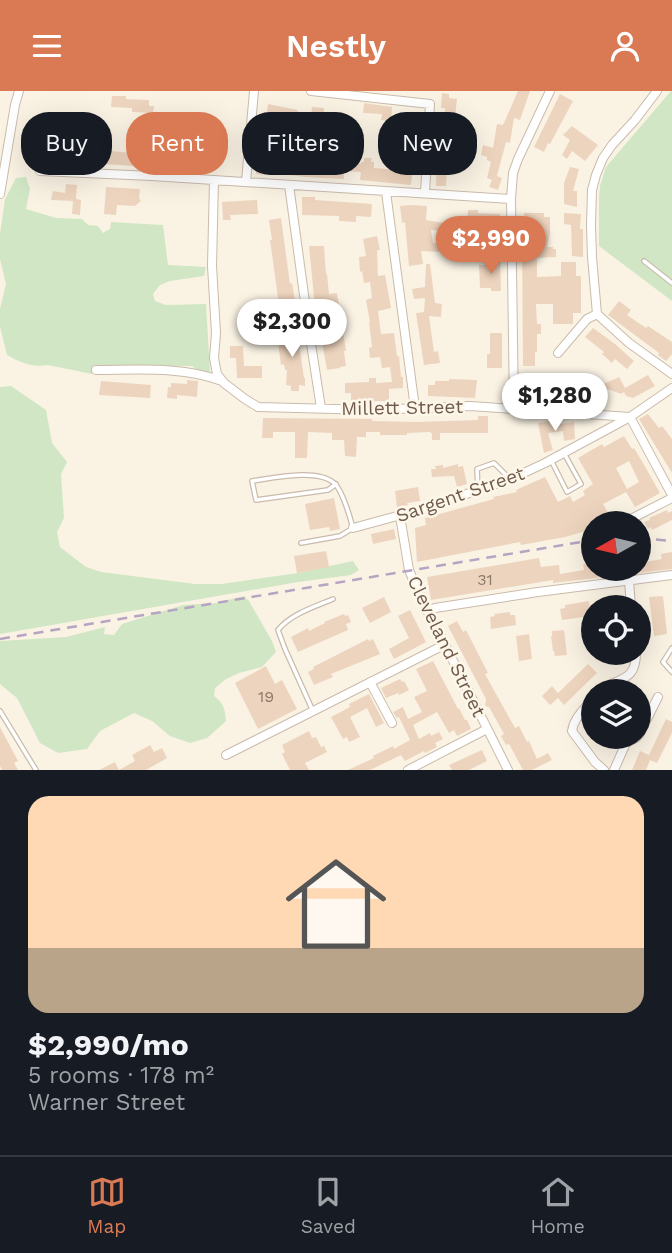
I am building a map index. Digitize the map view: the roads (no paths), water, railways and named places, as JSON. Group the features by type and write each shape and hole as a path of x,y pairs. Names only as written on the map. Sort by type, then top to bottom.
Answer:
{"street":[{"path":"0,194 19,91"},
{"path":"246,182 254,91"},
{"path":"311,91 430,104 425,193"},
{"path":"514,409 511,199 513,173 550,91"},
{"path":"657,91 612,145 596,175 591,225 594,297 597,314 629,342 670,370"},
{"path":"112,174 511,199"},
{"path":"214,180 214,358 217,374 225,383"},
{"path":"289,185 321,408"},
{"path":"386,192 415,408"},
{"path":"558,353 587,319 597,314"},
{"path":"96,370 183,372 225,383"},
{"name":"Millett Street","path":"225,383 258,407 373,410 470,406 630,417"},
{"name":"Sargent Street","path":"353,529 510,479 630,417 672,388"},
{"path":"630,417 672,497 646,511"},
{"name":"Cleveland Street","path":"400,516 409,570 508,770"},
{"path":"651,578 672,575"},
{"path":"427,611 538,592 629,581 630,595"},
{"path":"226,755 444,645"},
{"path":"622,679 634,671 635,665"},
{"path":"370,681 392,723"},
{"path":"651,711 658,697"},
{"path":"581,714 573,722 572,731 581,743"},
{"path":"408,770 487,729"},
{"path":"585,749 604,770"},
{"path":"614,770 623,749"}],"lane":[{"path":"644,261 672,283"},
{"path":"551,460 567,492 581,484 564,453"},
{"path":"478,491 477,469 494,463 510,479"},
{"path":"301,543 340,537 353,529 335,484 323,476 290,476 252,481 256,500 328,490 335,484"},
{"path":"313,711 278,630 302,612 333,599"},
{"path":"672,648 663,662 672,672"},
{"path":"0,711 36,770"}],"railway":[{"path":"651,539 672,541"},
{"path":"0,639 581,542"}]}
